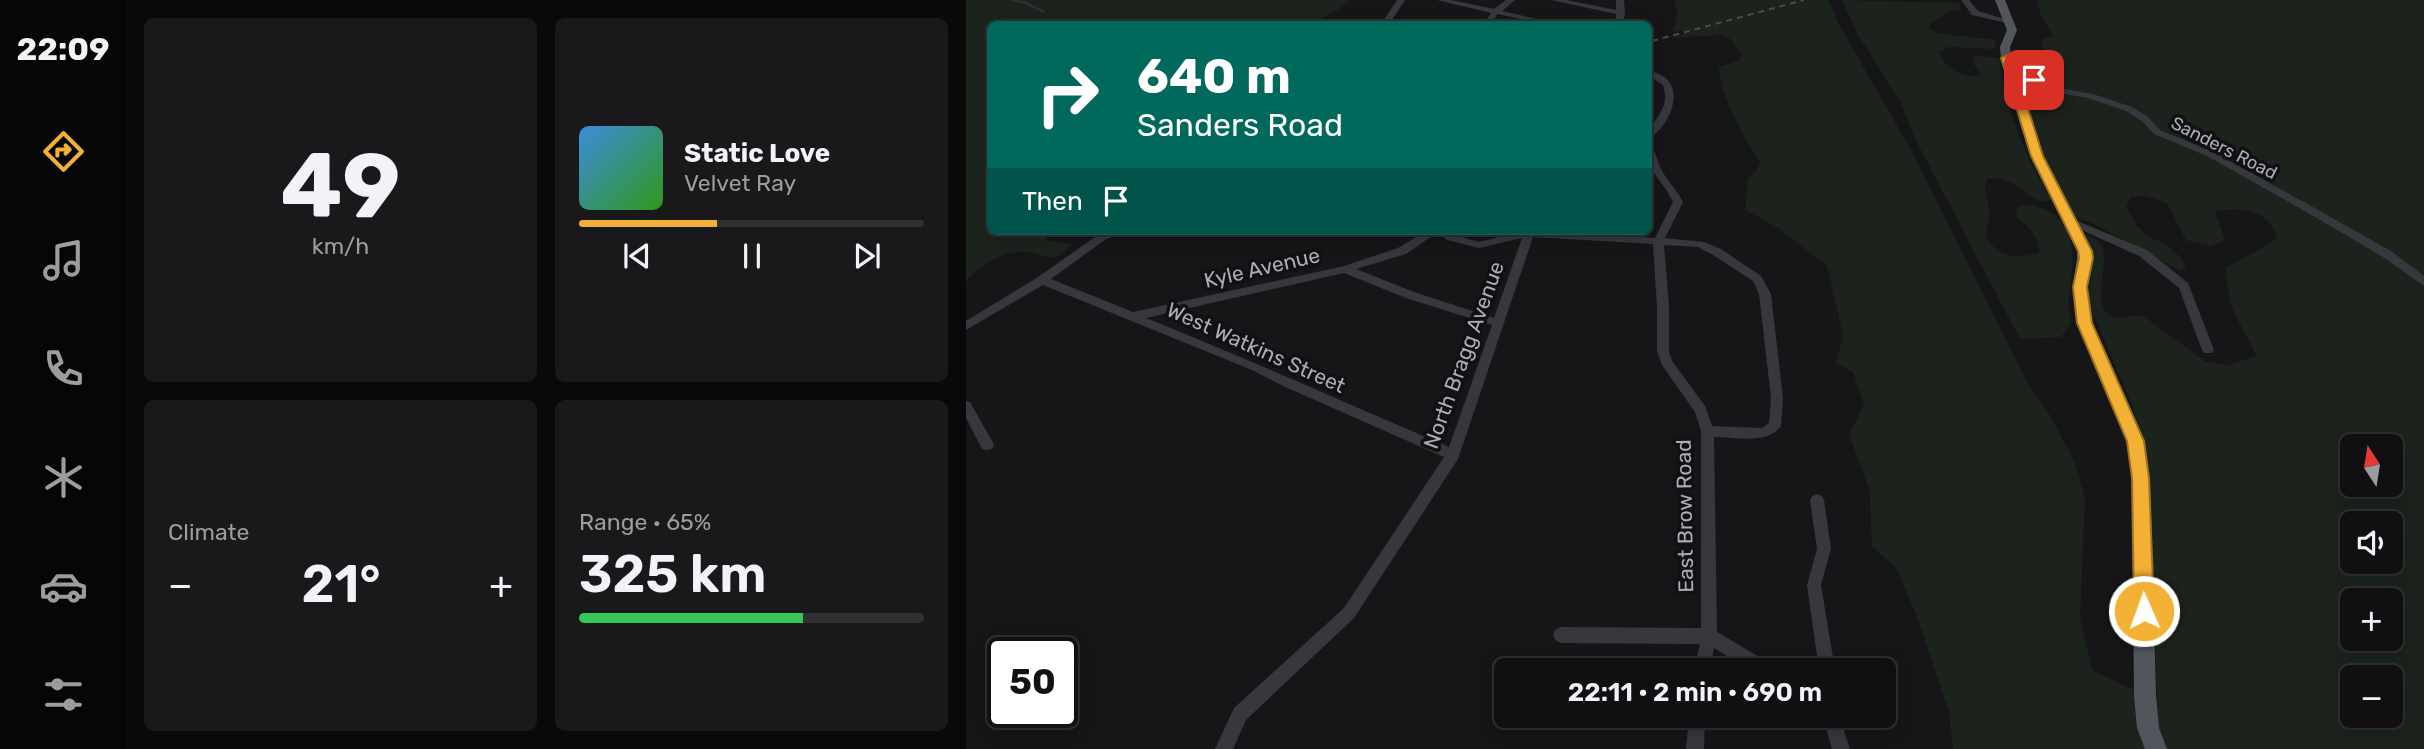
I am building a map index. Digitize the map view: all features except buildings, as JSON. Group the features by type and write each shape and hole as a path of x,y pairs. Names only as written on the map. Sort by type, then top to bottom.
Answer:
{"main road":[{"path":"2000,0 2012,30 2005,47 2007,58 2037,156 2086,258 2080,287 2085,323 2136,441 2141,478 2145,695 2148,728 2156,749"}],"street":[{"path":"1387,21 1402,0"},
{"path":"1441,0 1540,21"},
{"path":"1490,21 1495,12 1511,0"},
{"path":"1555,0 1621,13"},
{"path":"1620,0 1620,21"},
{"path":"1965,0 1975,13 2011,22"},
{"path":"1612,21 1621,13"},
{"name":"Sanders Road","path":"2007,58 2050,89 2090,96 2129,109 2145,119 2157,132 2210,154 2307,208 2387,254 2424,282"},
{"path":"1652,74 1664,81 1669,91 1662,122 1652,132"},
{"name":"East Brow Road","path":"1652,158 1678,202 1658,242 1664,357 1701,410 1707,431 1709,636 1704,658"},
{"path":"2070,221 2143,253 2184,286 2208,350"},
{"path":"966,326 1042,280 1108,235"},
{"name":"Kyle Avenue","path":"1135,316 1345,269 1402,251 1427,235"},
{"path":"1447,235 1479,245 1517,235"},
{"name":"North Bragg Avenue","path":"1224,749 1240,714 1349,613 1454,455 1528,235"},
{"path":"1568,235 1700,244 1757,279 1765,294 1777,398 1775,426 1764,433 1745,435 1707,431"},
{"path":"1345,269 1410,295 1498,323"},
{"name":"West Watkins Street","path":"1042,280 1135,316 1454,455"},
{"path":"966,406 987,444"},
{"path":"1817,500 1824,549 1814,585 1825,658"},
{"path":"1561,635 1709,636 1745,658"},
{"path":"1695,749 1697,728"},
{"path":"1835,728 1841,749"}],"shaded area":[{"path":"966,0 1349,0 1319,21 987,21 987,235 1047,235 1046,240 1071,244 1059,256 1054,257 1023,252 1008,254 977,271 966,282"},
{"path":"1674,0 1829,0 1837,21 1907,143 2030,387 2051,417 2075,463 2085,498 2080,616 2092,670 2157,701 2149,466 2132,405 2089,304 2092,265 2084,238 2085,235 2095,239 2104,255 2101,297 2104,309 2110,316 2119,318 2142,315 2206,362 2230,365 2256,356 2232,307 2226,268 2277,239 2274,229 2261,216 2244,210 2224,210 2215,212 2225,240 2210,246 2186,240 2167,203 2146,196 2131,197 2126,206 2136,225 2149,238 2163,242 2179,256 2186,268 2181,271 2094,224 2075,217 2041,155 2018,81 2027,80 2020,65 2022,55 2056,78 2057,73 2043,57 2042,40 2053,36 2041,15 2037,0 2424,0 2424,749 1953,749 1949,712 1917,616 1896,568 1872,546 1870,492 1849,434 1864,405 1853,372 1836,363 1843,335 1827,266 1777,227 1745,210 1748,179 1755,173 1760,162 1729,105 1718,67 1740,61 1741,54 1729,38 1721,35 1670,38 1685,34 1683,30 1673,32 1678,14"},
{"path":"1842,0 1959,3 1961,9 1951,11 1930,24 1929,28 1936,33 1996,40 1995,49 1949,47 1939,52 1950,68 1968,76 1980,74 1972,61 1975,56 1999,58 2018,131 2051,199 2036,200 2008,181 1987,179 1985,188 1990,215 1985,236 2002,253 2030,255 2039,253 2038,241 2016,216 2018,207 2031,205 2044,209 2064,224 2072,246 2068,303 2071,324 2061,337 2020,339 1914,137 1901,103 1857,33"}],"waterway":[{"path":"1012,0 1026,3 1044,12"}],"railway":[{"path":"1652,41 1804,0"}],"route":[{"path":"2034,80 2007,58 2037,156 2085,251 2080,302 2085,323 2136,441 2141,478 2144,611"}]}
